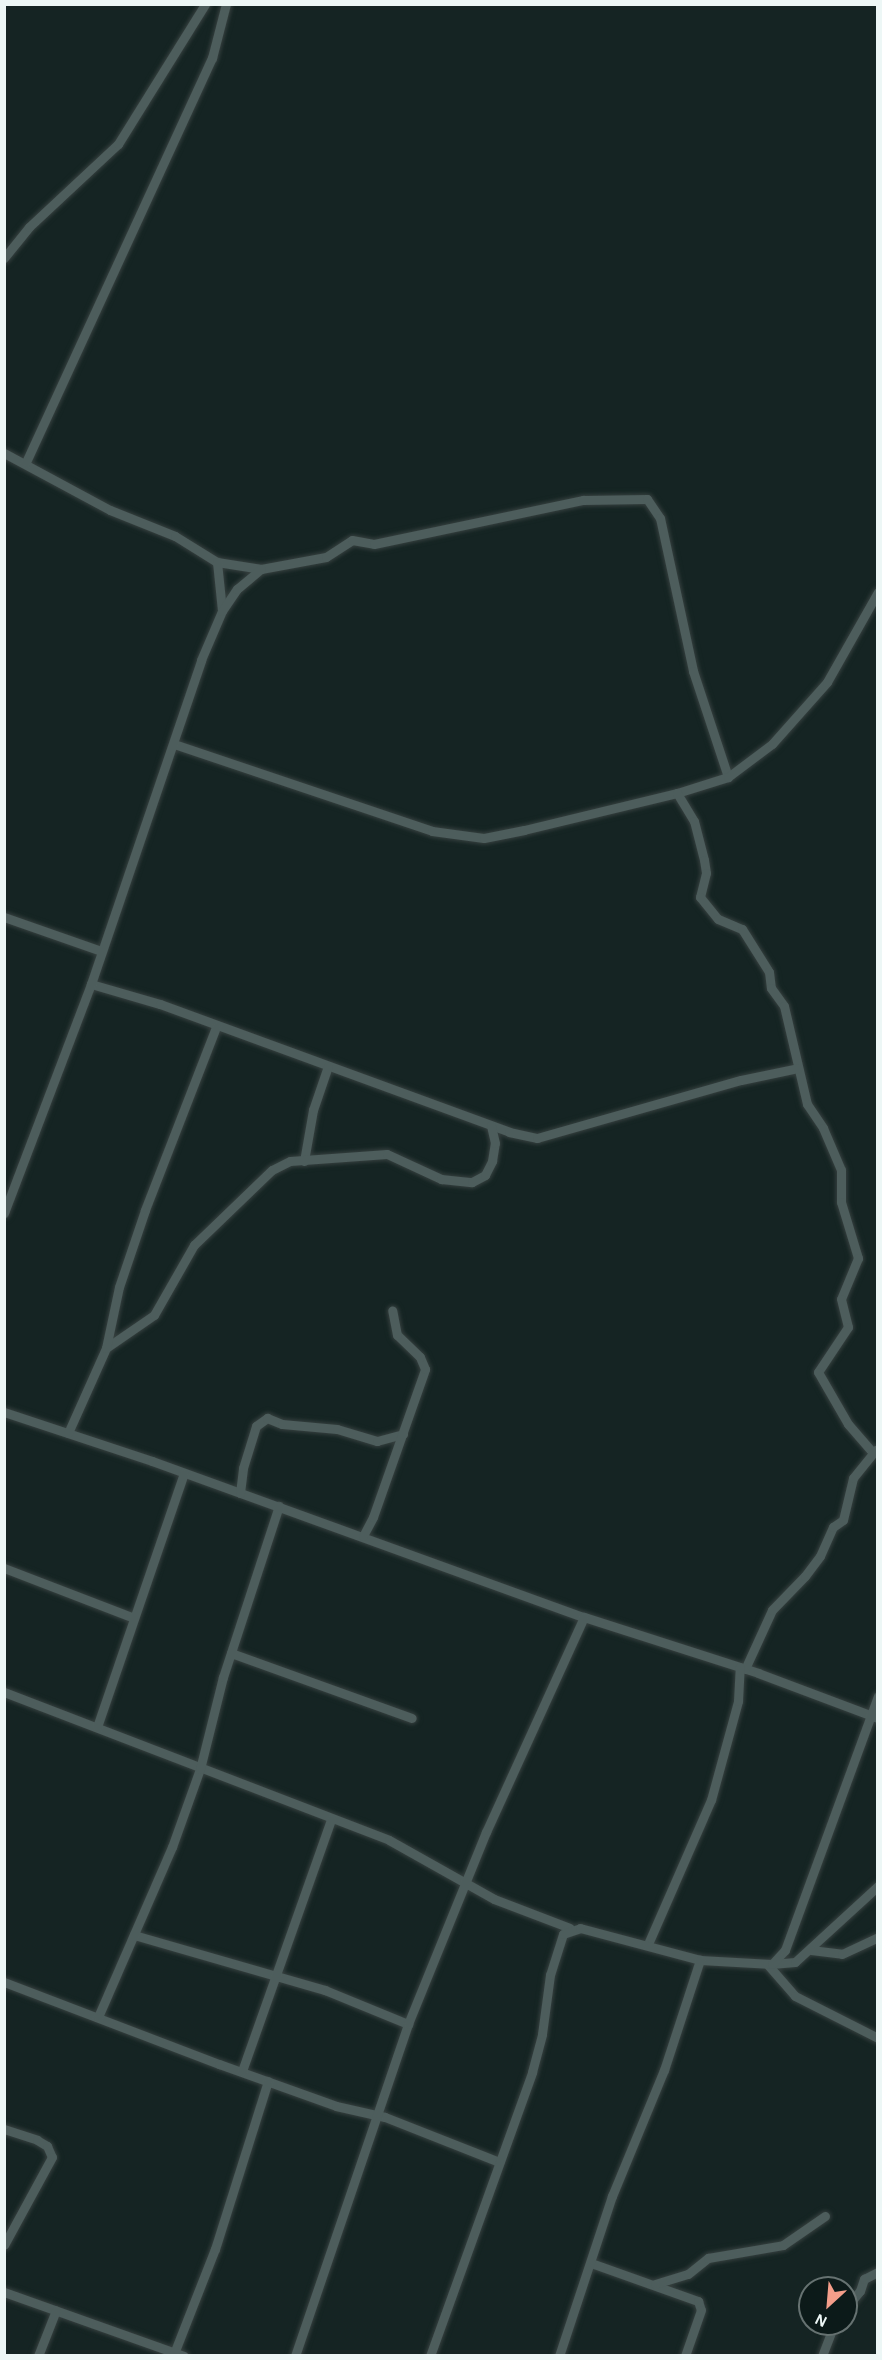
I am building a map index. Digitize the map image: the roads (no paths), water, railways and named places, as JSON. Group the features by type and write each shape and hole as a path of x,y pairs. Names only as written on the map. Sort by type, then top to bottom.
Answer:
{"street":[{"path":"4,258 29,227 118,144 205,4"},
{"path":"26,462 212,58 226,4"},
{"path":"4,453 26,462 110,510 175,536 217,562 261,569 326,557 352,540 374,544 583,500 647,499 660,518 693,671 728,777"},
{"path":"217,562 222,611"},
{"path":"4,1213 91,984 222,611 237,589 261,569"},
{"path":"174,744 392,820 475,837 524,831 677,794 728,777 772,744 827,682 878,592"},
{"path":"648,1944 711,1800 738,1701 743,1668 772,1610 805,1576 820,1556 833,1527 843,1520 853,1478 875,1451 848,1424 818,1372 848,1327 841,1299 858,1258 841,1202 841,1170 823,1128 807,1104 784,1006 771,988 769,972 753,943 742,929 706,909 700,897 706,873 704,860 694,821 677,794"},
{"path":"4,917 101,951"},
{"path":"91,984 160,1004 216,1027 491,1125 537,1138 741,1080 798,1068"},
{"path":"68,1433 106,1348 130,1254 216,1027"},
{"path":"304,1161 310,1120 327,1066"},
{"path":"106,1348 154,1315 194,1245 236,1202 272,1170 290,1161 387,1154 441,1179 472,1182 484,1175 492,1161 495,1143 491,1125"},
{"path":"363,1536 403,1434 425,1365 398,1335 392,1310"},
{"path":"4,1412 279,1506 584,1617 743,1668 874,1717"},
{"path":"240,1493 253,1434 259,1422 267,1418 282,1424 337,1429 377,1441 403,1434"},
{"path":"97,1727 184,1473"},
{"path":"98,2017 134,1935 200,1769 231,1653 279,1506"},
{"path":"4,1568 134,1618"},
{"path":"295,2355 375,2115 408,2024 486,1832 584,1617"},
{"path":"231,1653 412,1718"},
{"path":"4,1692 389,1840 466,1885 570,1928 648,1944 700,1960 770,1964 795,1962 811,1950 878,1886"},
{"path":"770,1964 784,1950 874,1717 878,1695"},
{"path":"242,2071 331,1819"},
{"path":"430,2355 535,2062 558,1942 570,1928"},
{"path":"134,1935 332,1993 408,2024"},
{"path":"811,1950 842,1954 878,1937"},
{"path":"559,2355 612,2196 664,2070 700,1960"},
{"path":"770,1964 795,1996 878,2038"},
{"path":"4,1982 336,2106 375,2115 499,2162"},
{"path":"4,2292 177,2354 215,2249 268,2081"},
{"path":"4,2129 37,2140 47,2146 52,2157 4,2245"},
{"path":"655,2284 688,2274 708,2258 783,2245 825,2216"},
{"path":"591,2263 698,2301 701,2310 685,2355"},
{"path":"858,2294 864,2278 878,2272"},
{"path":"38,2355 56,2310"},
{"path":"822,2355 829,2336"}]}
